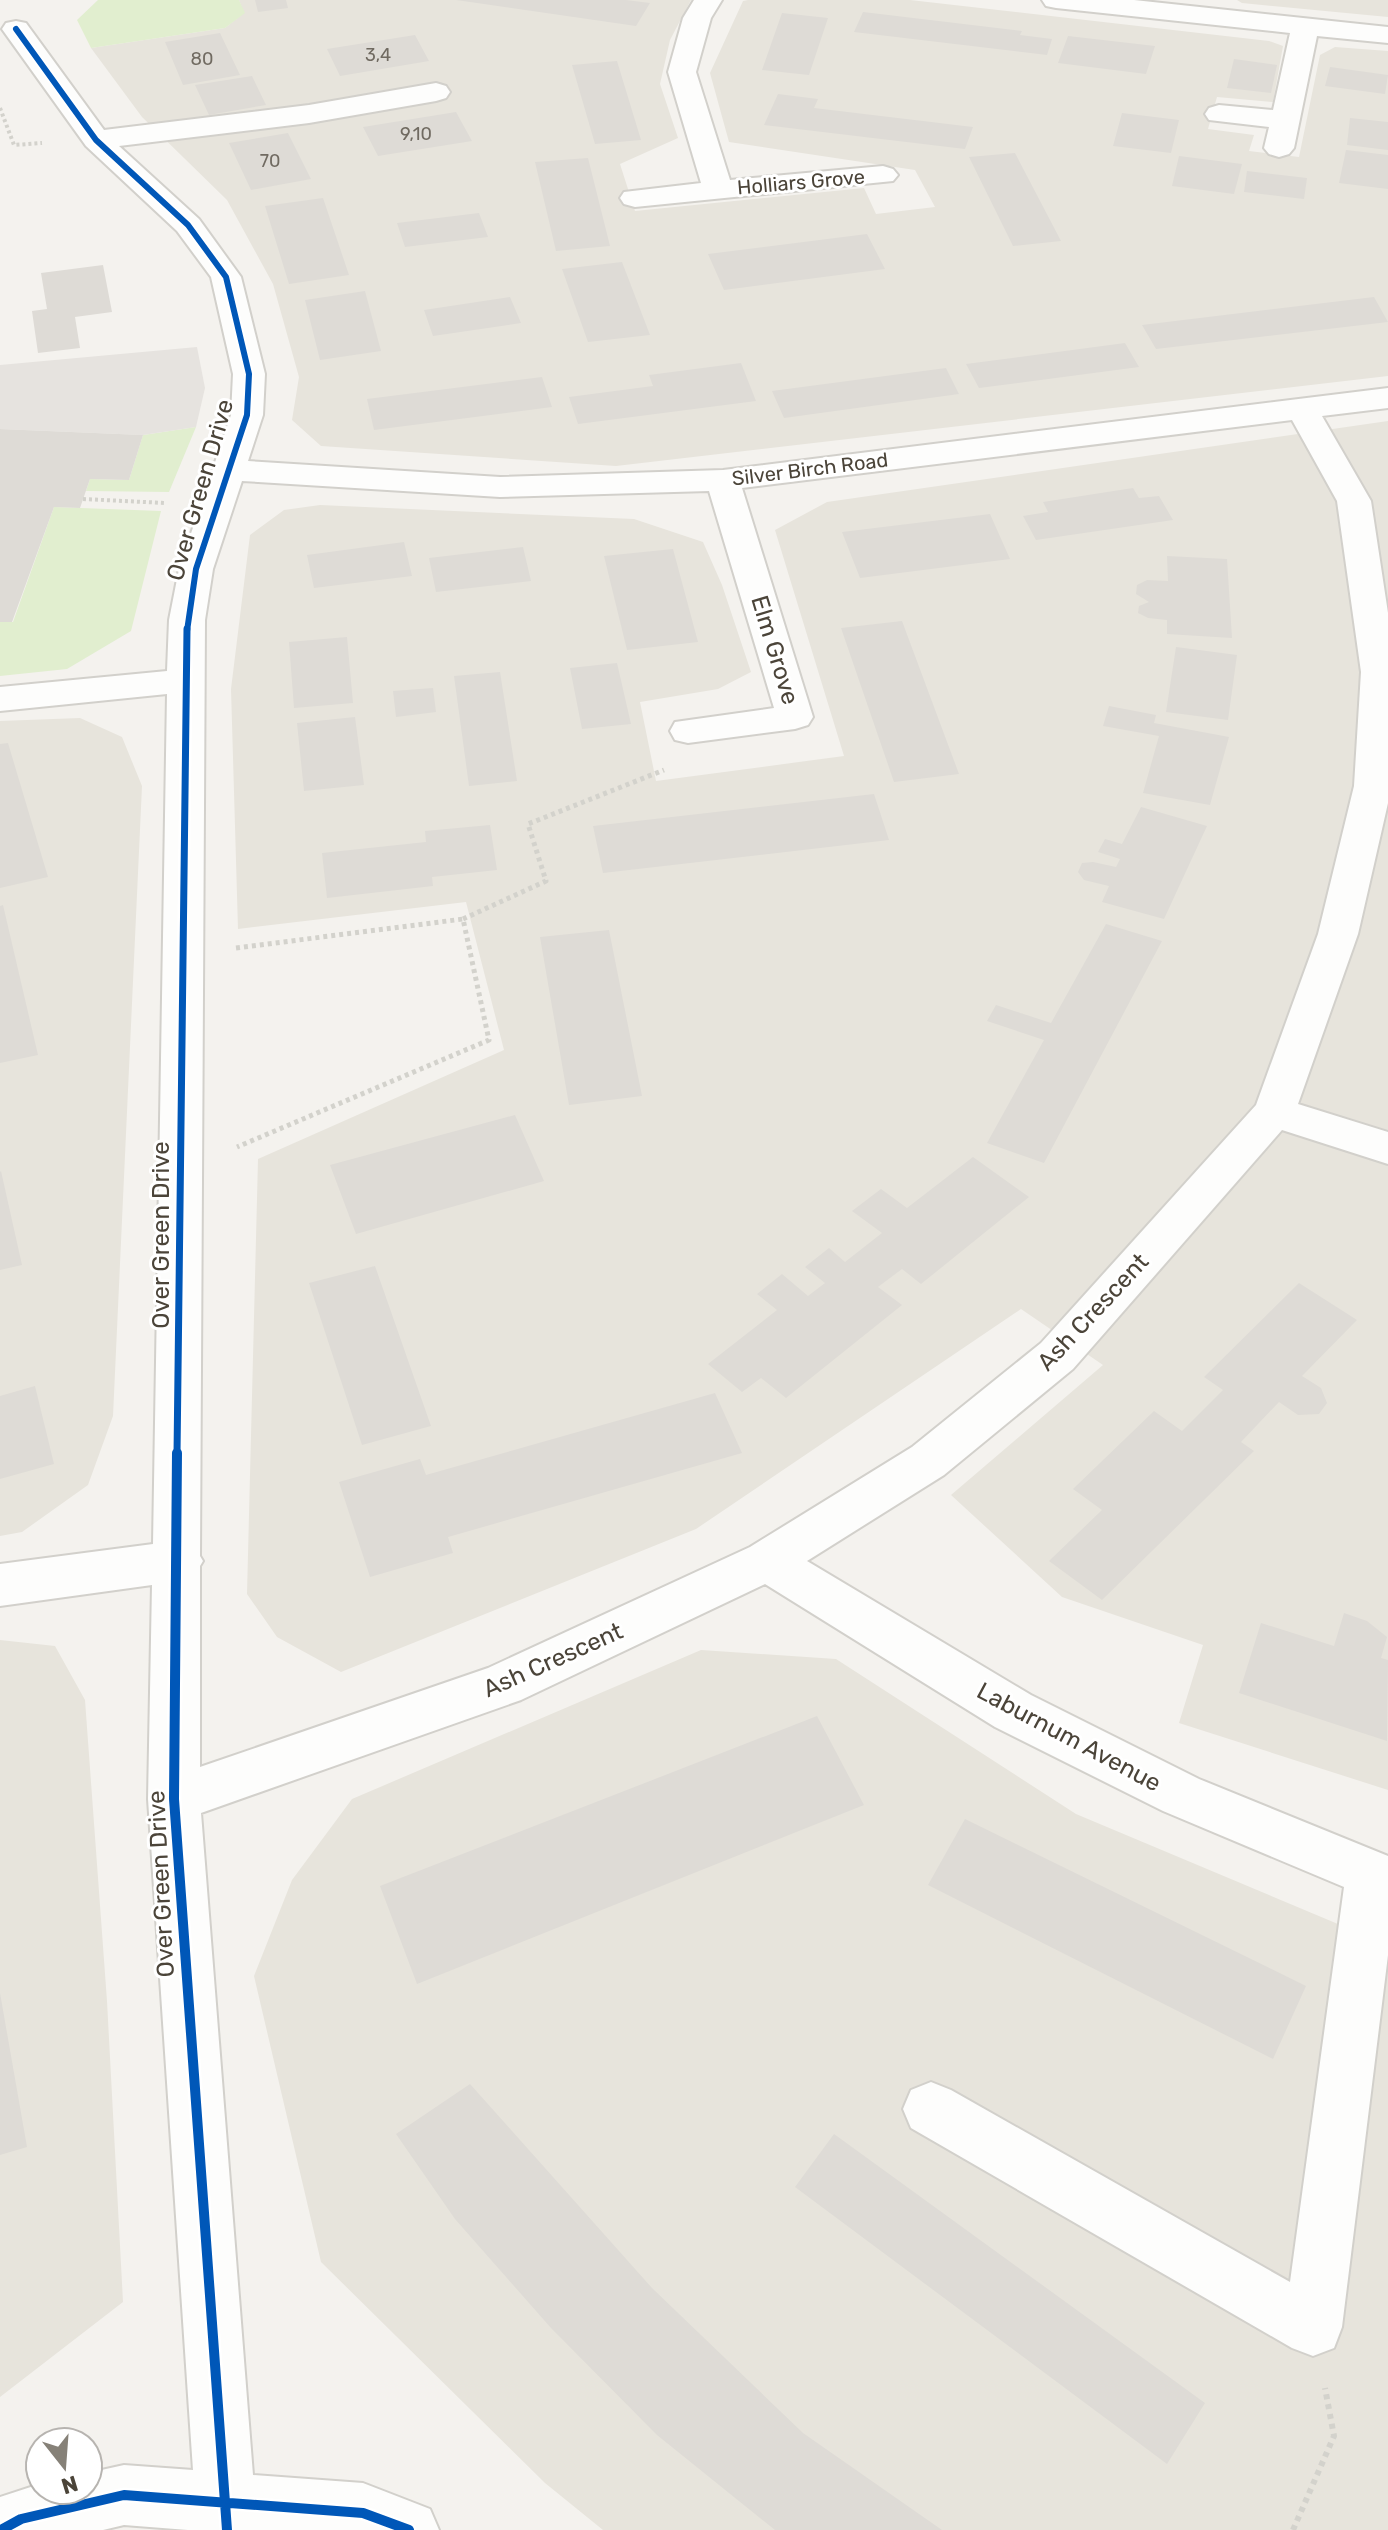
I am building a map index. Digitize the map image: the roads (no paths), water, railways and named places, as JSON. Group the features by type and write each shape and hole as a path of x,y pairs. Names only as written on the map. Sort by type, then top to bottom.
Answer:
{"street":[{"name":"Holliars Grove","path":"708,0 697,18 682,72 718,189"},
{"path":"1056,0 1146,6 1388,35"},
{"name":"Over Green Drive","path":"15,23 96,140 188,225 226,277 249,374 247,415 196,569 187,620 185,681 179,1561 174,1799 207,2285 227,2516"},
{"path":"1219,114 1282,134 1305,27"},
{"path":"96,140 309,114 436,92"},
{"name":"Holliars Grove","path":"635,198 883,175"},
{"name":"Silver Birch Road","path":"229,470 500,487 723,480 1388,398"},
{"name":"Ash Crescent","path":"174,1799 503,1685 767,1561 928,1461 1057,1356 1274,1112 1338,934 1363,830 1373,786 1379,672 1354,501 1302,409"},
{"name":"Elm Grove","path":"688,731 795,717 723,480"},
{"path":"0,699 185,681"},
{"path":"1274,1112 1388,1148"},
{"path":"0,1585 179,1561"},
{"name":"Laburnum Avenue","path":"767,1561 1013,1711 1181,1795 1380,1878"},
{"path":"931,2109 1313,2327 1380,1878"},
{"path":"1,2530 21,2519 124,2495 227,2516 363,2513 409,2530"}]}
